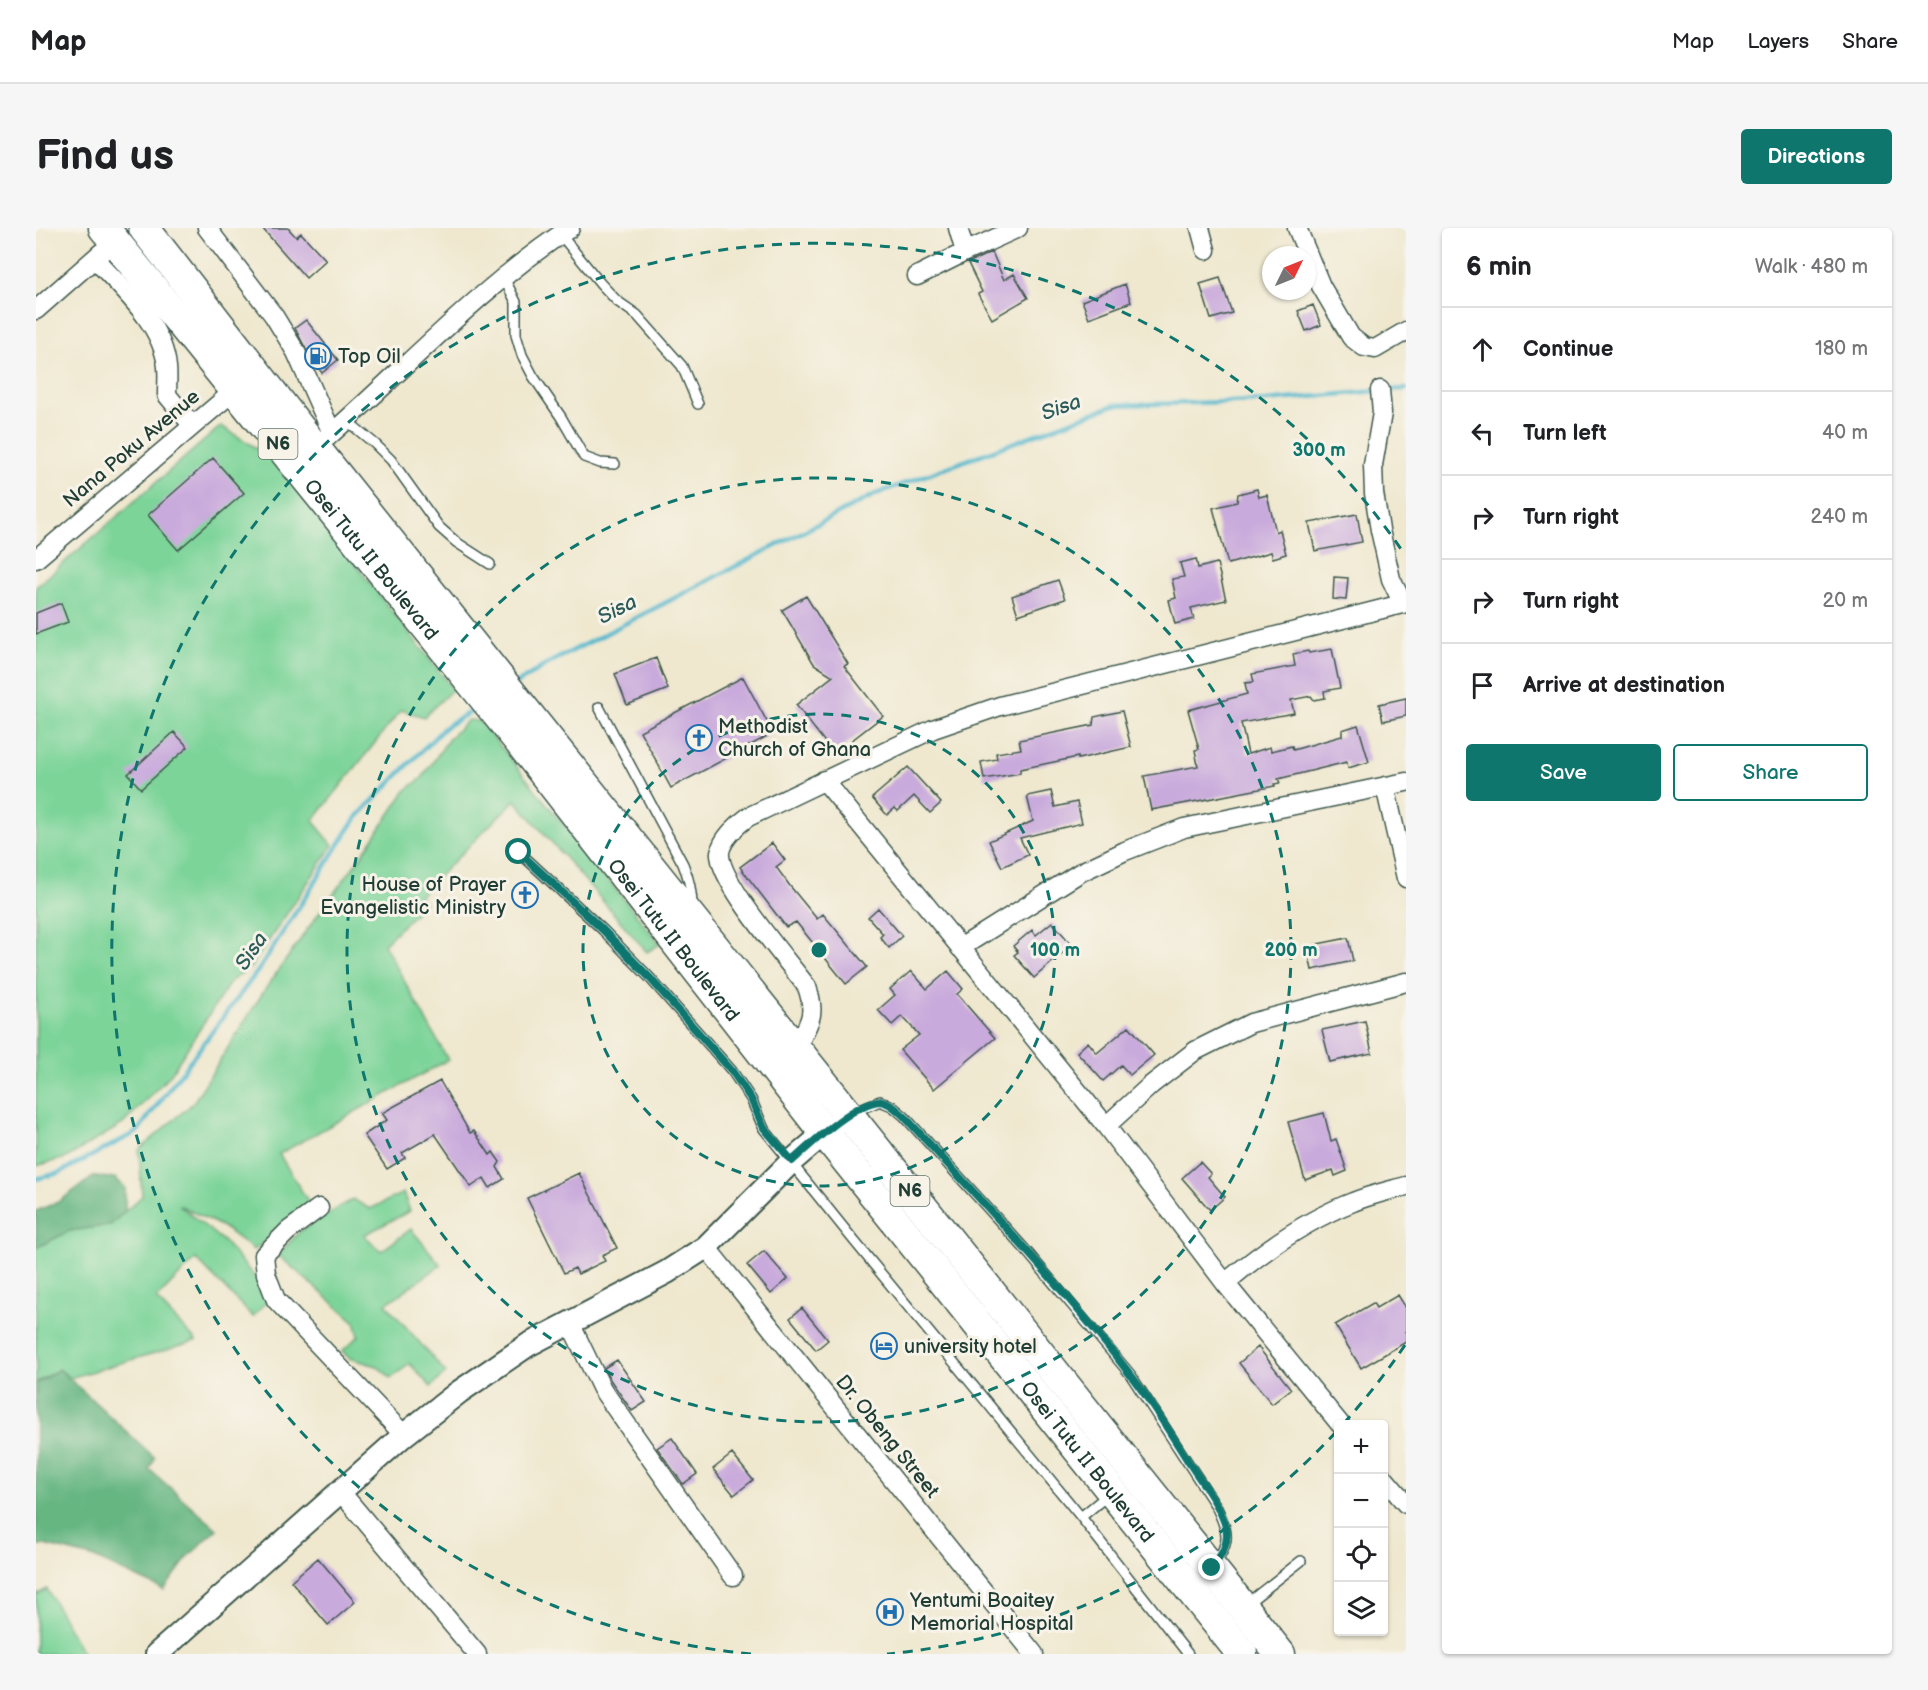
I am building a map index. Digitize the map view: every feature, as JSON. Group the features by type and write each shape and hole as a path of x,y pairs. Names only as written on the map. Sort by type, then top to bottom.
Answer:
{"highway":[{"name":"Osei Tutu II Boulevard","path":"149,230 245,381 529,734 824,1132 1242,1654"},
{"name":"Osei Tutu II Boulevard","path":"104,243 245,381 323,441 462,650"},
{"name":"Osei Tutu II Boulevard","path":"529,734 692,918 1280,1654"}],"street":[{"path":"207,228 274,316 296,352 323,441 504,278 565,231"},
{"path":"958,228 965,252"},
{"path":"917,276 1018,228"},
{"path":"1200,228 1206,250"},
{"path":"1301,230 1321,286 1351,337 1364,347 1375,350 1406,332"},
{"path":"36,309 104,243 128,295 147,318 162,345 167,367 167,395 192,425"},
{"name":"Nana Poku Avenue","path":"36,559 245,381"},
{"path":"796,1048 811,1018 813,1004 807,987 742,902 723,870 720,852 735,825 748,816 933,729 1000,706 1404,604 1391,579 1374,493 1373,465 1382,413 1380,390"},
{"path":"824,780 1106,1126 1225,1282 1336,1420"},
{"path":"960,948 1081,872 1184,828 1406,782"},
{"path":"1385,786 1406,878"},
{"path":"1106,1126 1151,1085 1195,1050 1251,1023 1406,982"},
{"path":"157,1654 404,1435 487,1371 528,1345 667,1272 706,1247 792,1161 824,1132 849,1114"},
{"path":"1225,1282 1256,1256 1300,1228 1352,1202 1406,1186"},
{"path":"319,1208 288,1231 264,1255 269,1282 276,1299 404,1435"},
{"name":"Dr. Obeng Street","path":"706,1247 1034,1654"},
{"path":"570,1323 602,1389 733,1576"},
{"path":"1388,1484 1406,1504"},
{"path":"340,1491 477,1654"}],"lane":[{"path":"565,231 601,284 617,301 637,315 682,366 698,404"},
{"path":"504,278 516,302 516,335 522,355 533,376 561,417 584,457 600,463 615,464"},
{"path":"346,420 391,460 439,527 456,542 490,564"},
{"path":"599,707 683,864 692,895 692,918"},
{"path":"519,852 603,930 657,986 732,1071 751,1099 764,1128 850,1237 1081,1517 1188,1654"},
{"path":"849,1114 880,1101 892,1106 904,1116 1031,1256 1130,1374 1216,1506 1226,1527 1226,1547 1212,1568"},
{"path":"1081,1517 1112,1491"},
{"path":"1243,1607 1301,1561"}],"green space":[{"path":"221,426 271,457 453,689 424,717 401,710 313,821 333,845 251,967 231,981 170,1075 123,1124 66,1158 36,1166 36,587"},
{"path":"468,720 480,721 660,944 647,952 515,800 419,896 425,903 384,944 448,1060 279,1154 311,1206 254,1250 223,1227 179,1205 223,1241 272,1296 253,1317 196,1259 156,1299 196,1341 70,1378 59,1369 37,1382 36,1386 36,1248 69,1231 110,1225 142,1196 139,1150 193,1103 264,991 406,790 422,778 450,737"},
{"path":"93,1177 115,1178 125,1187 125,1211 110,1225 69,1231 36,1248 36,1211 58,1202"},
{"path":"403,1193 410,1211 364,1235 381,1251 411,1229 441,1265 386,1304 446,1373 431,1387 410,1364 391,1378 377,1366 349,1358 342,1351 359,1336 355,1322 278,1255 300,1231 353,1199 370,1209"},
{"path":"59,1369 155,1458 149,1469 217,1529 188,1557 164,1590 92,1557 44,1545 36,1547 36,1386 37,1383"},
{"path":"47,1589 83,1654 36,1654 36,1595"}],"building":[{"path":"262,228 288,228 296,237 301,233 326,260 306,278"},
{"path":"992,252 1004,280 1014,274 1028,298 992,319 978,294 982,292 968,263"},
{"path":"1220,278 1232,313 1211,319 1200,284"},
{"path":"1125,284 1131,302 1089,318 1082,301"},
{"path":"1313,305 1321,325 1306,331 1298,311"},
{"path":"306,320 338,360 322,373 311,359 295,328"},
{"path":"213,458 244,493 178,550 148,515"},
{"path":"1257,489 1259,497 1267,495 1276,532 1280,530 1286,554 1273,558 1271,552 1228,564 1213,508 1237,502 1238,494"},
{"path":"1357,514 1362,542 1315,551 1309,523"},
{"path":"1196,559 1198,568 1217,563 1226,600 1191,608 1194,619 1175,624 1169,600 1176,598 1172,579 1184,577 1180,563"},
{"path":"1334,577 1348,578 1346,600 1333,599"},
{"path":"1058,580 1065,599 1018,615 1012,596"},
{"path":"806,596 848,664 844,666 883,716 834,754 796,705 833,676 814,664 782,610"},
{"path":"61,603 68,622 36,634 36,613"},
{"path":"1332,649 1340,688 1324,691 1325,698 1314,700 1311,696 1291,700 1294,713 1241,723 1248,754 1270,747 1271,751 1292,746 1293,750 1342,736 1342,730 1358,725 1369,762 1348,768 1347,762 1278,779 1280,783 1274,784 1275,786 1151,810 1144,776 1198,766 1195,750 1199,749 1188,710 1247,694 1245,683 1254,682 1252,674 1295,666 1293,654"},
{"path":"656,658 668,689 627,705 615,674"},
{"path":"743,677 773,733 671,788 640,731"},
{"path":"1406,698 1406,716 1383,721 1379,704"},
{"path":"1122,711 1131,747 1020,769 1020,773 984,779 981,762 997,759 996,753 1021,749 1019,740 1093,725 1094,717"},
{"path":"174,732 188,747 141,789 128,774"},
{"path":"908,767 941,803 930,813 914,796 898,811 895,808 887,815 872,798"},
{"path":"1051,791 1055,807 1077,802 1082,823 1020,838 1028,855 1002,867 989,841 1033,821 1027,796"},
{"path":"772,843 785,860 776,867 790,886 817,919 823,914 867,967 846,984 796,922 786,927 740,867"},
{"path":"878,908 902,936 889,948 880,937 883,934 868,917"},
{"path":"1052,922 1072,945 1034,978 1014,955 1018,952 1013,946 1032,930 1036,935"},
{"path":"1348,938 1353,961 1312,970 1307,946"},
{"path":"911,971 927,989 948,971 963,989 957,994 995,1038 934,1089 900,1050 919,1035 902,1016 892,1025 878,1010 895,995 890,989"},
{"path":"1365,1021 1372,1053 1330,1062 1322,1030"},
{"path":"1129,1026 1154,1055 1130,1075 1121,1065 1103,1081 1077,1052 1088,1042 1097,1053"},
{"path":"440,1081 470,1133 474,1131 490,1155 493,1152 500,1162 497,1167 504,1179 490,1188 484,1178 471,1187 435,1134 402,1153 405,1158 387,1169 364,1135 387,1120 382,1113"},
{"path":"1324,1113 1331,1141 1336,1139 1347,1171 1335,1176 1333,1170 1305,1180 1288,1122"},
{"path":"1200,1162 1211,1174 1208,1177 1225,1197 1210,1210 1182,1178"},
{"path":"579,1173 617,1248 602,1255 605,1261 578,1274 575,1268 564,1273 527,1198"},
{"path":"764,1251 788,1279 771,1294 747,1265"},
{"path":"1398,1295 1406,1308 1406,1342 1361,1368 1335,1325 1373,1303 1376,1308"},
{"path":"802,1308 828,1340 816,1350 790,1318"},
{"path":"1258,1347 1291,1389 1272,1404 1239,1363"},
{"path":"617,1360 646,1402 632,1411 604,1368"},
{"path":"672,1438 697,1474 683,1484 657,1448"},
{"path":"732,1454 753,1480 734,1495 713,1469"},
{"path":"318,1558 355,1602 328,1625 291,1581"}],"waterway":[{"name":"Sisa","path":"1385,390 1406,389"},
{"name":"Sisa","path":"516,684 547,664 876,494 1114,405 1266,401 1377,391"},
{"name":"Sisa","path":"36,1179 59,1173 137,1132 260,968 356,818 445,727 478,707"}],"place":[{"name":"Top Oil","path":"318,356"},
{"name":"Methodist Church of Ghana","path":"699,738"},
{"name":"House of Prayer Evangelistic Ministry","path":"525,895"},
{"name":"university hotel","path":"884,1346"},
{"name":"Yentumi Boaitey Memorial Hospital","path":"890,1612"}],"route":[{"path":"519,852 603,930 649,977 732,1071 751,1099 764,1128 792,1161 824,1132 849,1114 868,1105 880,1101 885,1102 904,1116 1077,1308 1154,1408 1216,1506 1226,1527 1226,1547 1212,1568"}]}
